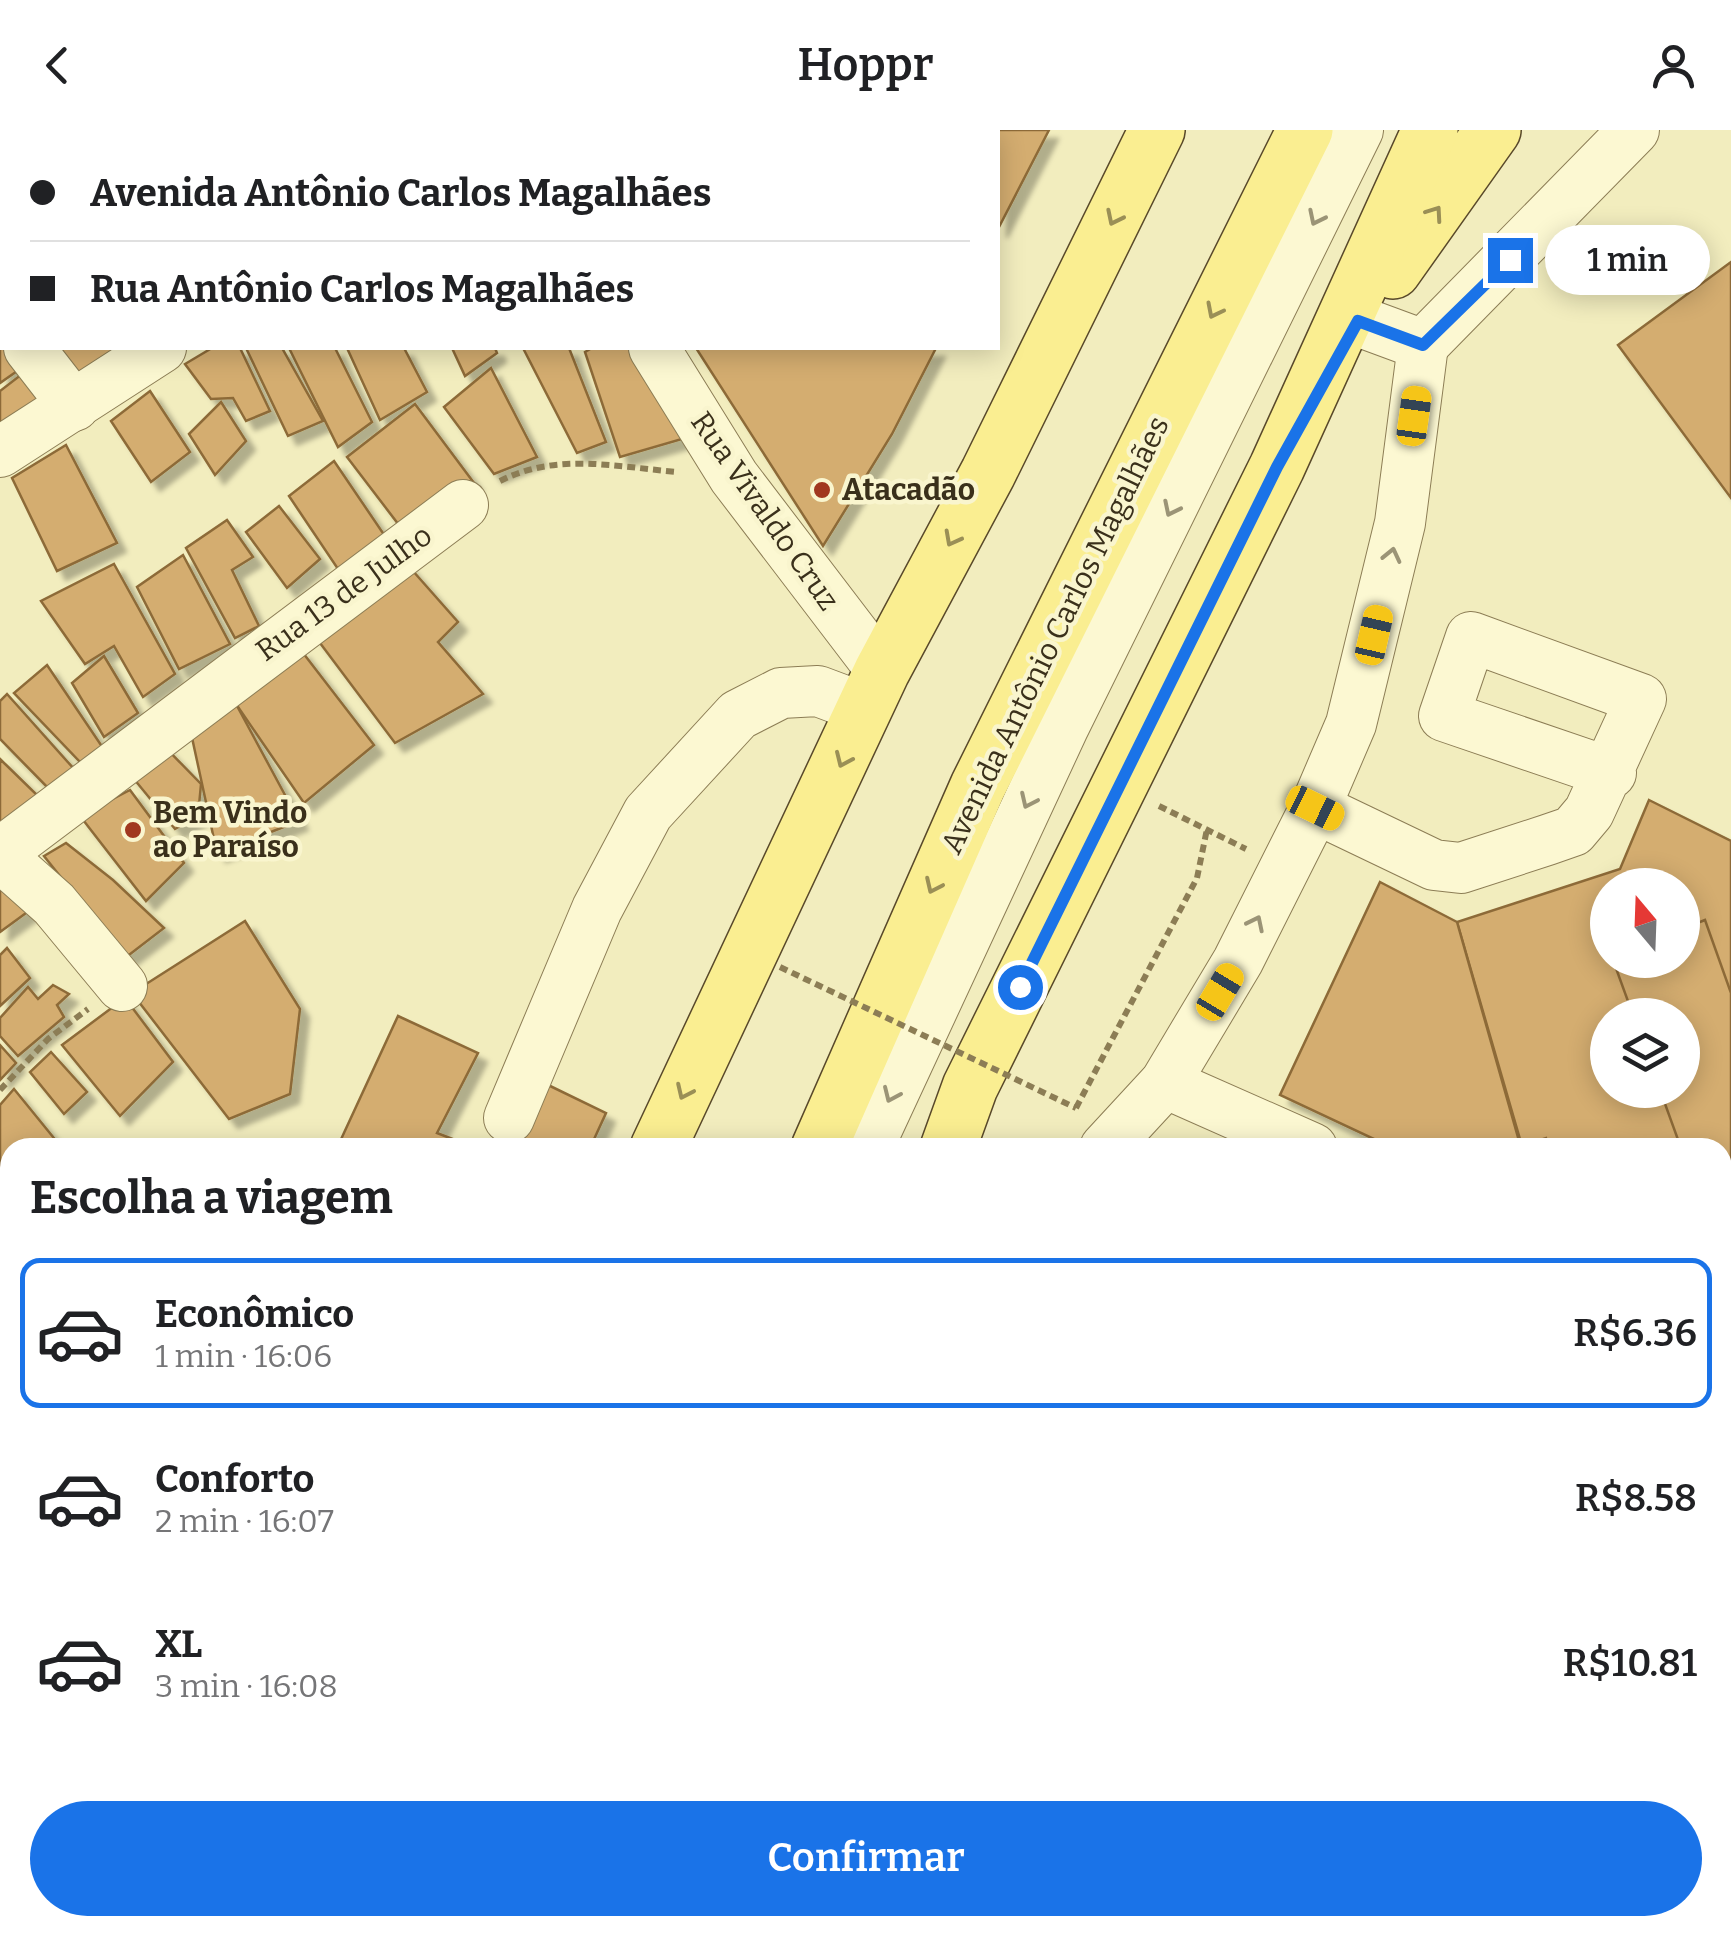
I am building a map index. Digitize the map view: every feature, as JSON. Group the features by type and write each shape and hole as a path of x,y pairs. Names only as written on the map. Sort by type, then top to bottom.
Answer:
{"main road":[{"path":"663,1138 874,690 988,473 1157,130"},
{"name":"Avenida Antônio Carlos Magalhães","path":"823,1138 978,786 1305,130"},
{"path":"952,1138 970,1086 1277,467 1430,130"},
{"path":"1277,467 1358,321 1493,130"}],"street":[{"path":"873,1138 1055,745 1358,130"},
{"path":"927,1138 1410,130"},
{"path":"1550,218 1602,130"},
{"path":"1114,1138 1165,1083 1238,961 1315,808 1351,724 1400,523 1423,345 1634,130"},
{"path":"1358,321 1423,345"},
{"path":"31,350 74,406"},
{"path":"0,452 158,350"},
{"name":"Rua Vivaldo Cruz","path":"655,350 874,690"},
{"name":"Rua 13 de Julho","path":"122,986 54,904 0,854 463,505"},
{"path":"509,1118 529,1079 597,908 648,813 738,715 781,693 874,690"},
{"path":"1315,808 1434,865 1461,868 1573,831 1590,812 1612,773"},
{"path":"1165,1083 1289,1138"}],"path":[{"name":"Rua 13 de Julho","path":"463,505 531,466 558,462 734,477"},
{"path":"780,967 1076,1108 1197,878 1207,830"},
{"path":"0,1090 48,1039 122,986"}],"building":[{"path":"1000,130 1049,130 1000,225"},
{"path":"1731,262 1731,498 1618,345"},
{"path":"0,350 21,350 30,362 0,383"},
{"path":"58,350 132,350 82,381"},
{"path":"209,350 241,350 270,411 246,421 233,398 211,399 185,364"},
{"path":"247,350 283,350 323,421 288,436"},
{"path":"290,350 336,350 372,422 338,447"},
{"path":"348,350 405,350 427,392 380,420"},
{"path":"453,350 496,350 497,353 465,376"},
{"path":"524,350 570,350 606,442 577,453"},
{"path":"639,350 682,439 620,457 585,352"},
{"name":"Atacadão","path":"697,350 935,350 892,434 823,546"},
{"path":"35,364 63,404 0,442 0,391"},
{"path":"491,368 537,457 494,474 444,407"},
{"path":"150,391 190,452 151,482 111,421"},
{"path":"221,402 246,441 215,475 189,434"},
{"path":"415,404 474,483 402,529 347,457"},
{"path":"66,445 117,543 57,571 12,478"},
{"path":"334,461 389,542 344,578 289,496"},
{"path":"279,506 320,559 287,588 246,532"},
{"path":"227,520 253,557 232,570 259,626 235,638 186,548"},
{"path":"183,555 230,644 179,669 137,587"},
{"path":"405,562 458,622 438,642 483,694 395,743 314,635"},
{"path":"114,564 175,674 143,697 114,646 85,664 41,601"},
{"path":"300,649 374,745 304,803 236,704"},
{"path":"104,656 138,713 104,737 72,683"},
{"path":"47,665 103,748 82,764 14,693"},
{"path":"7,694 74,769 50,790 0,739 0,701"},
{"path":"236,704 299,821 217,853 191,733"},
{"path":"162,744 201,784 198,816 175,829 129,773"},
{"path":"0,759 37,795 6,826 0,821"},
{"path":"130,790 184,863 146,901 80,816"},
{"path":"1649,800 1731,841 1731,1138 1520,1138 1457,922 1590,879 1590,978 1700,978 1700,868 1620,868"},
{"path":"66,843 164,928 125,958 44,856"},
{"path":"1380,882 1457,922 1518,1138 1372,1138 1280,1095"},
{"path":"0,886 37,905 0,932"},
{"path":"1705,920 1731,993 1731,1138 1677,1138 1667,1108 1700,1108 1700,998 1627,998 1620,978 1700,978 1700,922"},
{"path":"245,921 300,1009 290,1094 229,1119 132,993"},
{"path":"7,948 30,978 0,1006 0,955"},
{"path":"53,985 69,994 57,1005 64,1017 18,1056 0,1036 0,1018 28,987 38,999"},
{"path":"125,998 173,1062 120,1116 62,1045"},
{"path":"398,1016 478,1053 437,1133 450,1138 342,1138"},
{"path":"0,1045 16,1063 0,1080"},
{"path":"51,1052 87,1092 64,1114 30,1072"},
{"path":"546,1084 606,1113 595,1138 522,1138"},
{"path":"14,1089 54,1138 0,1138 0,1105"}],"place":[{"name":"Atacadão","path":"822,490"},
{"name":"Bem Vindo ao Paraíso","path":"133,830"}],"route":[{"path":"1020,987 1277,467 1358,321 1423,345 1510,260"}]}
